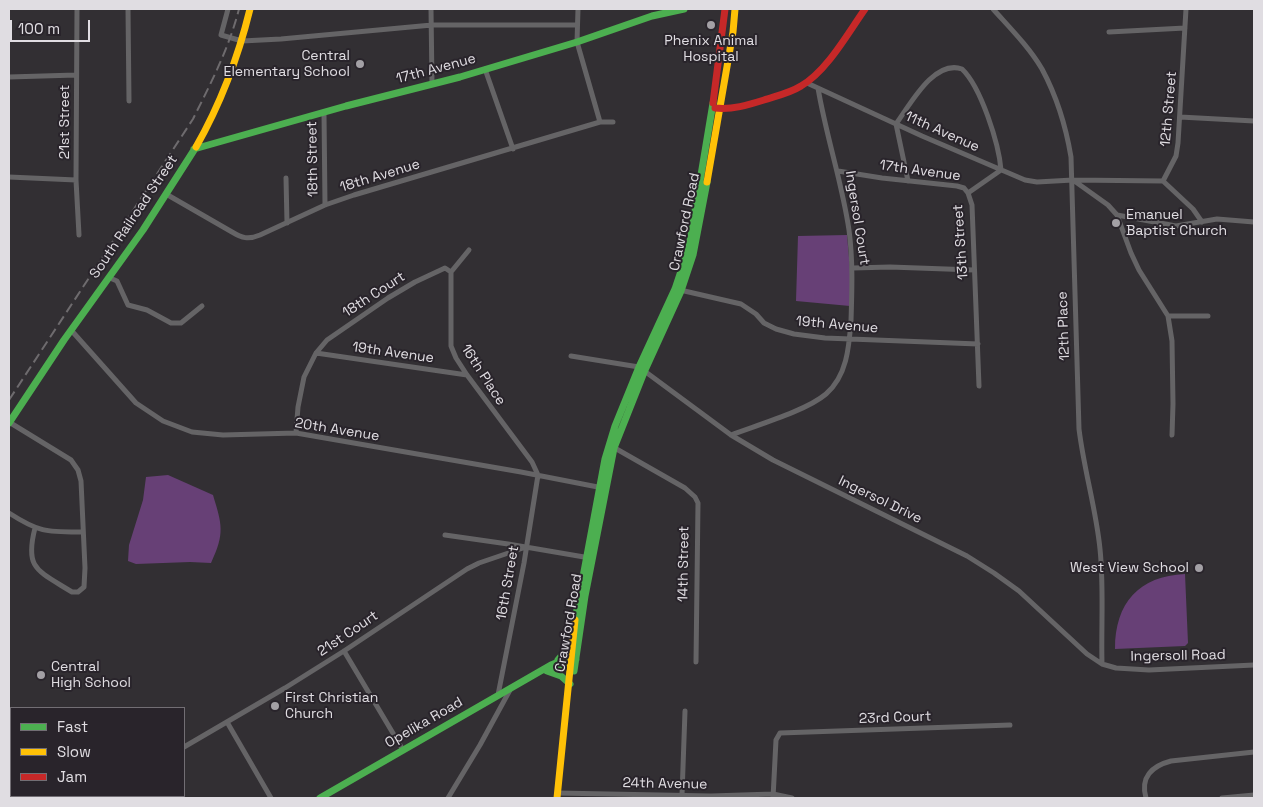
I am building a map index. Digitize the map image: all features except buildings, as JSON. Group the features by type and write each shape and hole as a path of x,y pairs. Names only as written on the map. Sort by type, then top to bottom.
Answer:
{"main road":[{"name":"South Railroad Street","path":"9,423 71,330 139,238 194,149 221,98 235,64 250,9"},
{"name":"17th Avenue","path":"194,149 485,69 577,42 634,21 684,9"},
{"path":"716,108 725,9"},
{"path":"716,108 735,9"},
{"path":"716,108 734,108 750,104 807,83 832,54 865,9"},
{"name":"Crawford Road","path":"572,660 580,627 590,558 611,446 642,369 693,254 699,227 716,108"},
{"name":"Crawford Road","path":"570,684 573,679 572,643 590,558"},
{"path":"555,663 572,643"},
{"name":"Opelika Road","path":"320,798 555,663 572,660"},
{"name":"Opelika Road","path":"542,671 553,669 572,660"},
{"path":"542,671 556,672 570,684 557,796"}],"street":[{"name":"21st Street","path":"77,9 76,180 79,235"},
{"path":"128,9 129,101"},
{"path":"228,9 221,35 242,41 432,24 577,24"},
{"path":"431,9 432,84"},
{"path":"578,9 577,42 600,122"},
{"name":"12th Place","path":"994,9 1024,43 1042,69 1055,97 1065,126 1071,157 1079,429 1083,460 1097,521 1100,551 1102,664"},
{"name":"12th Street","path":"1163,181 1176,156 1186,9"},
{"path":"1109,32 1186,28"},
{"path":"908,181 896,124 922,88 934,75 945,68 956,67 962,69 970,78 995,135 1001,170"},
{"path":"485,69 513,149"},
{"path":"9,77 76,75"},
{"name":"11th Avenue","path":"807,83 1025,180 1038,182 1073,180"},
{"name":"Ingersol Court","path":"731,435 810,404 826,394 838,380 845,362 850,339 853,268 849,230 838,171 818,88"},
{"name":"18th Street","path":"324,113 325,205"},
{"path":"1180,117 1254,120"},
{"name":"18th Avenue","path":"166,194 243,238 254,238 325,205 600,122 613,122"},
{"name":"13th Street","path":"979,386 972,205 968,192 1001,170"},
{"name":"17th Avenue","path":"838,171 957,186 964,188 968,192"},
{"path":"9,177 76,180"},
{"path":"286,178 287,223"},
{"path":"1073,180 1163,181 1193,209 1202,222"},
{"path":"1073,180 1108,205 1117,216 1139,270 1168,316 1172,341 1172,435"},
{"path":"1117,216 1176,226 1217,219 1254,222"},
{"path":"451,272 469,250"},
{"name":"18th Court","path":"316,354 327,340 394,294 438,270 445,268 451,272"},
{"path":"853,268 974,270"},
{"name":"16th Place","path":"451,272 451,346 456,358 532,462 538,475"},
{"path":"110,278 117,281 128,305 147,310 171,323 181,323 202,306"},
{"name":"19th Avenue","path":"678,290 741,304 764,323 776,329 802,335 825,338 978,344"},
{"path":"1168,316 1208,316"},
{"name":"20th Avenue","path":"71,330 136,403 163,421 192,432 222,435 296,433 602,488"},
{"path":"296,433 298,407 304,377 316,354"},
{"name":"19th Avenue","path":"316,354 467,375"},
{"path":"571,356 642,369"},
{"name":"Ingersol Drive","path":"642,369 731,435 773,460 967,556 1019,591 1087,654 1102,664"},
{"path":"9,423 71,460 78,470 81,481 85,581 84,587 78,592 72,592 36,567 31,555 35,528"},
{"path":"611,446 677,484 680,477"},
{"name":"16th Street","path":"498,696 538,475"},
{"name":"14th Street","path":"677,484 691,492 696,497 698,503 696,662"},
{"path":"9,513 35,528 51,532 83,532"},
{"path":"444,535 590,558"},
{"name":"21st Court","path":"185,746 344,651 468,568 479,562 526,547"},
{"path":"344,651 403,750"},
{"name":"Ingersoll Road","path":"1102,664 1116,668 1149,670 1254,665"},
{"path":"448,798 484,738 510,689"},
{"path":"682,796 685,712"},
{"path":"227,722 271,798"},
{"name":"23rd Court","path":"773,796 776,740 780,734 1010,725"},
{"path":"1146,798 1145,784 1150,772 1159,764 1254,752"},
{"path":"1222,798 1254,795"},
{"name":"24th Avenue","path":"557,796 773,796"},
{"path":"773,796 792,798"}],"shaded area":[{"path":"847,235 850,269 850,306 796,301 798,236"},
{"path":"168,475 213,495 221,529 211,563 136,564 128,561 129,545 143,500 146,477"},
{"path":"1185,574 1188,643 1185,646 1115,649 1119,618 1133,595 1143,586 1155,580"}],"railway":[{"path":"9,400 193,119 225,51 239,9"}],"traffic: fast":[{"path":"194,149 346,106 460,77 577,42 652,16 684,9"},
{"path":"575,620 605,459 615,426 639,367 675,289 689,247 713,103"},
{"path":"9,423 64,340 143,230 196,147"},
{"path":"574,671 585,596 614,448 645,370 681,291 693,255 707,182"},
{"path":"558,660 572,643"},
{"path":"320,798 551,665 566,659 576,659"},
{"path":"545,670 575,660"},
{"path":"547,671 561,676 570,684"}],"traffic: slow":[{"path":"196,147 228,80 250,9"},
{"path":"707,182 733,32 735,9"},
{"path":"557,798 575,620"}],"traffic: jam":[{"path":"713,103 725,9"},
{"path":"715,108 734,108 746,105 792,91 801,86 820,71 865,9"}],"place":[{"name":"Phenix Animal Hospital","path":"711,25"},
{"name":"Central Elementary School","path":"360,64"},
{"name":"Emanuel Baptist Church","path":"1116,223"},
{"name":"West View School","path":"1199,568"},
{"name":"Central High School","path":"41,675"},
{"name":"First Christian Church","path":"275,706"}]}
